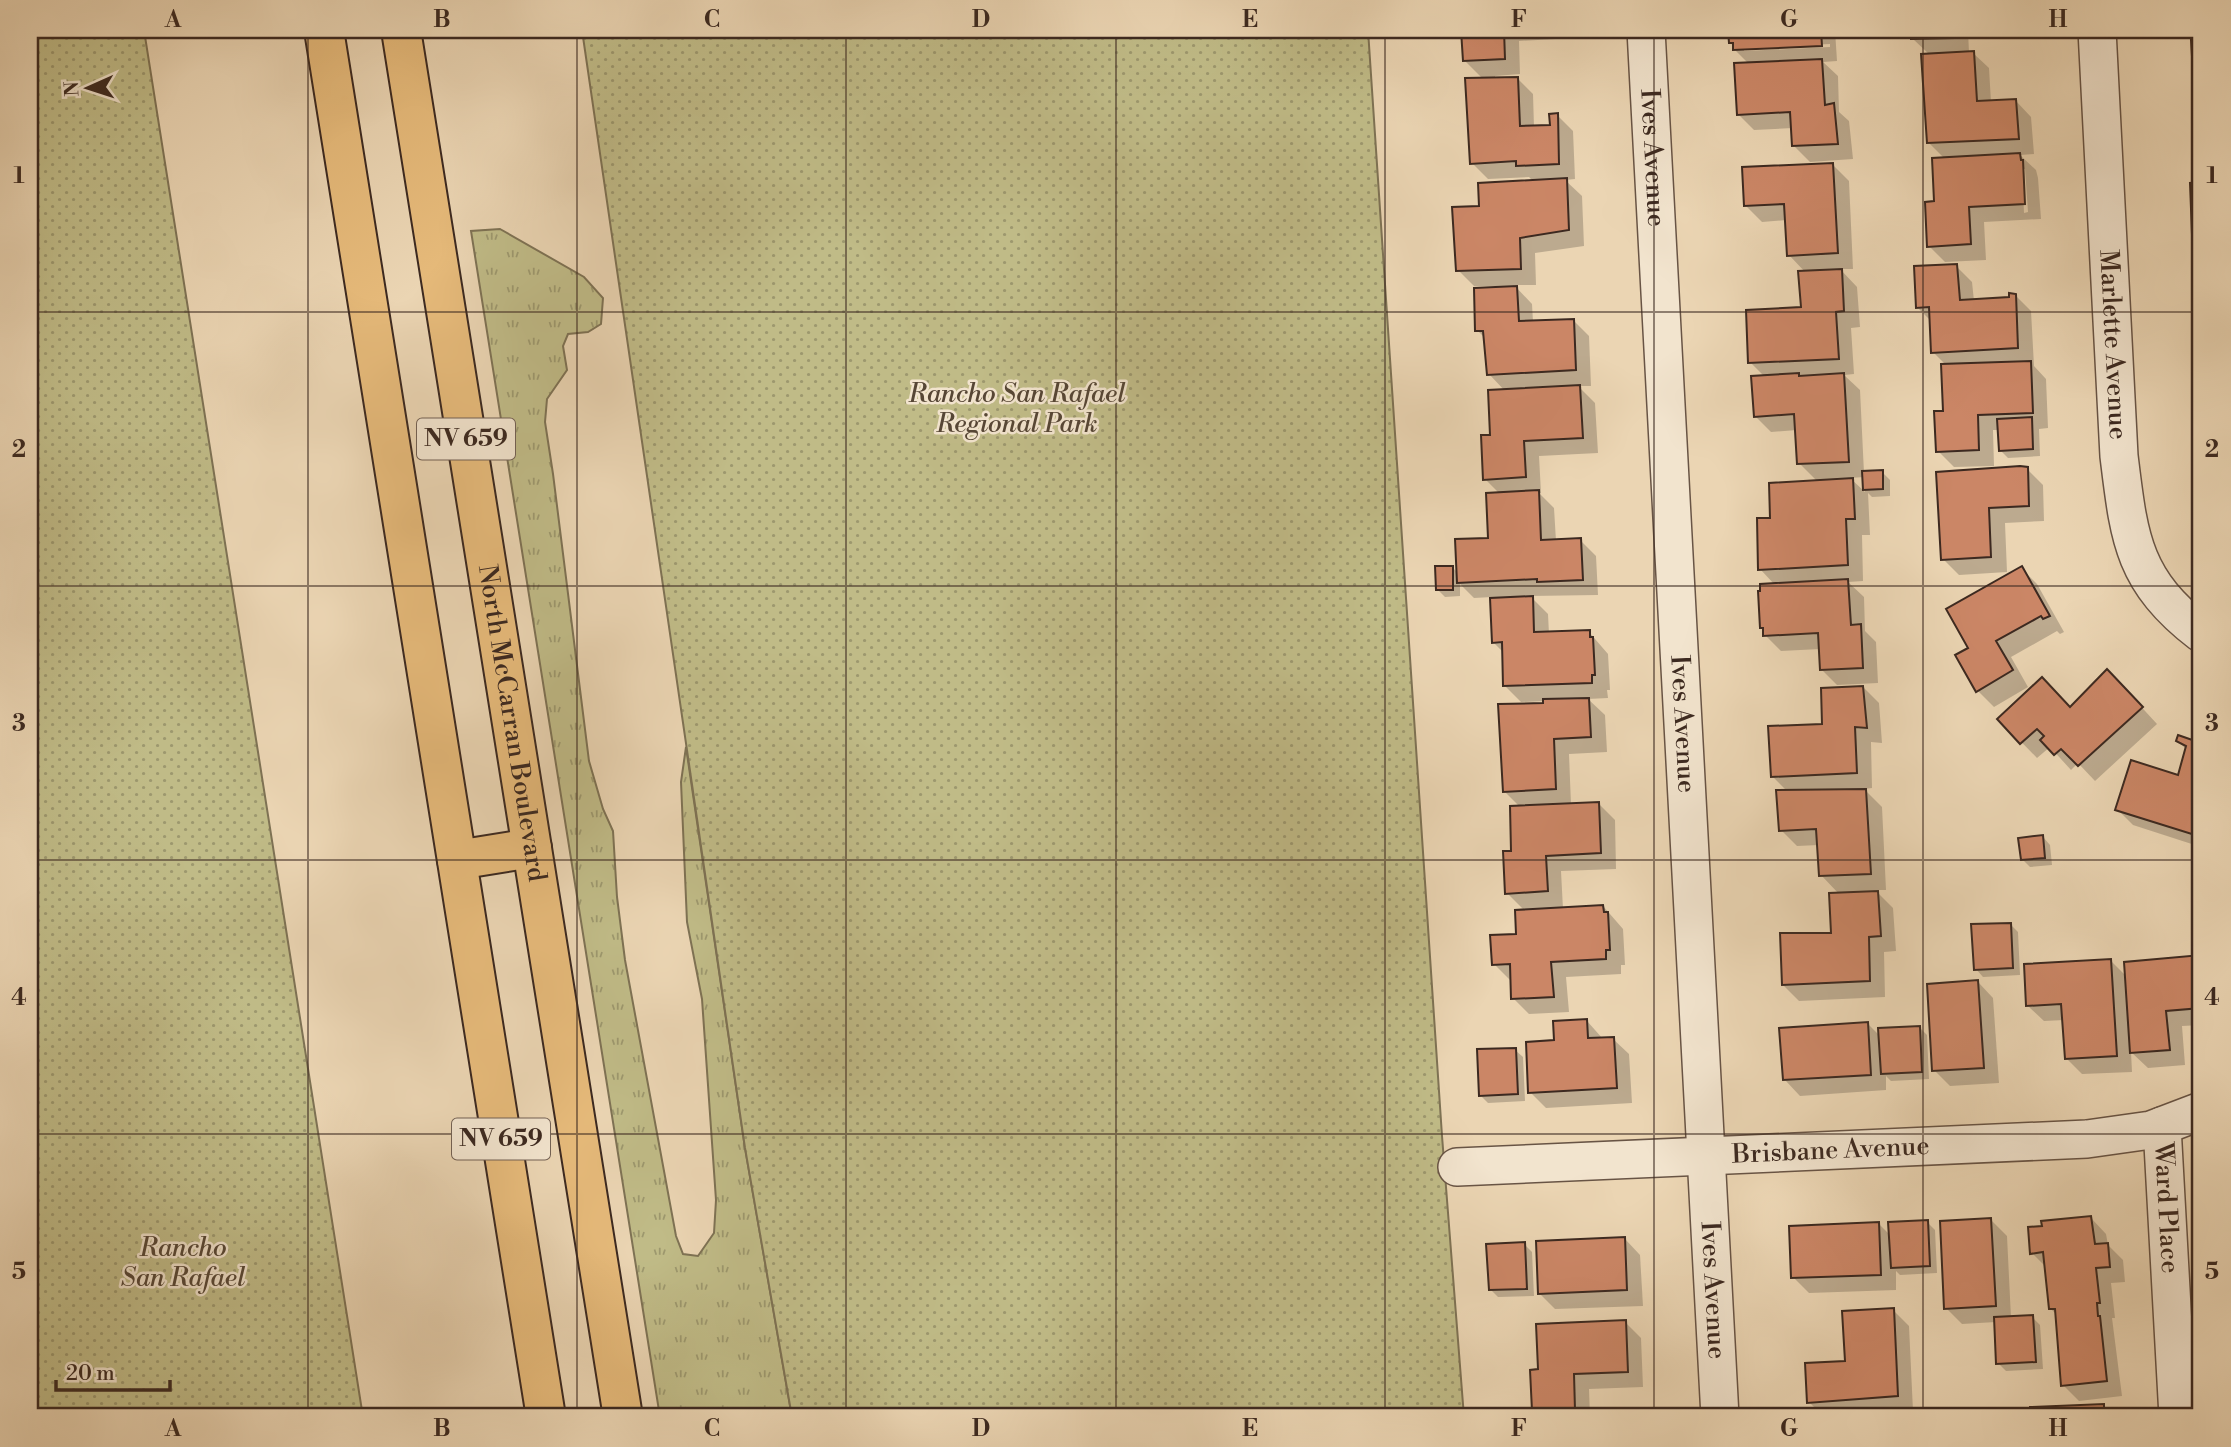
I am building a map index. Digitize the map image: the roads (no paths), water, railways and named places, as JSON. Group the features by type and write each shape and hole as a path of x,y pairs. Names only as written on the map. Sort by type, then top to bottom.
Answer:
{"main road":[{"name":"NV 659","path":"324,30 546,1417"},
{"name":"North McCarran Boulevard","path":"401,30 623,1417"},
{"path":"457,860 532,848"}],"street":[{"name":"Ives Avenue","path":"1646,30 1720,1417"},
{"name":"Marlette Avenue","path":"2097,30 2119,456 2126,514 2134,549 2150,582 2177,615 2201,633"},
{"name":"Brisbane Avenue","path":"1457,1167 2087,1139 2122,1136 2162,1126 2201,1111"},
{"name":"Ward Place","path":"2162,1126 2178,1417"}],"park label":[{"name":"Rancho San Rafael Regional Park","path":"1017,409"},
{"name":"Rancho San Rafael","path":"183,1263"}]}
